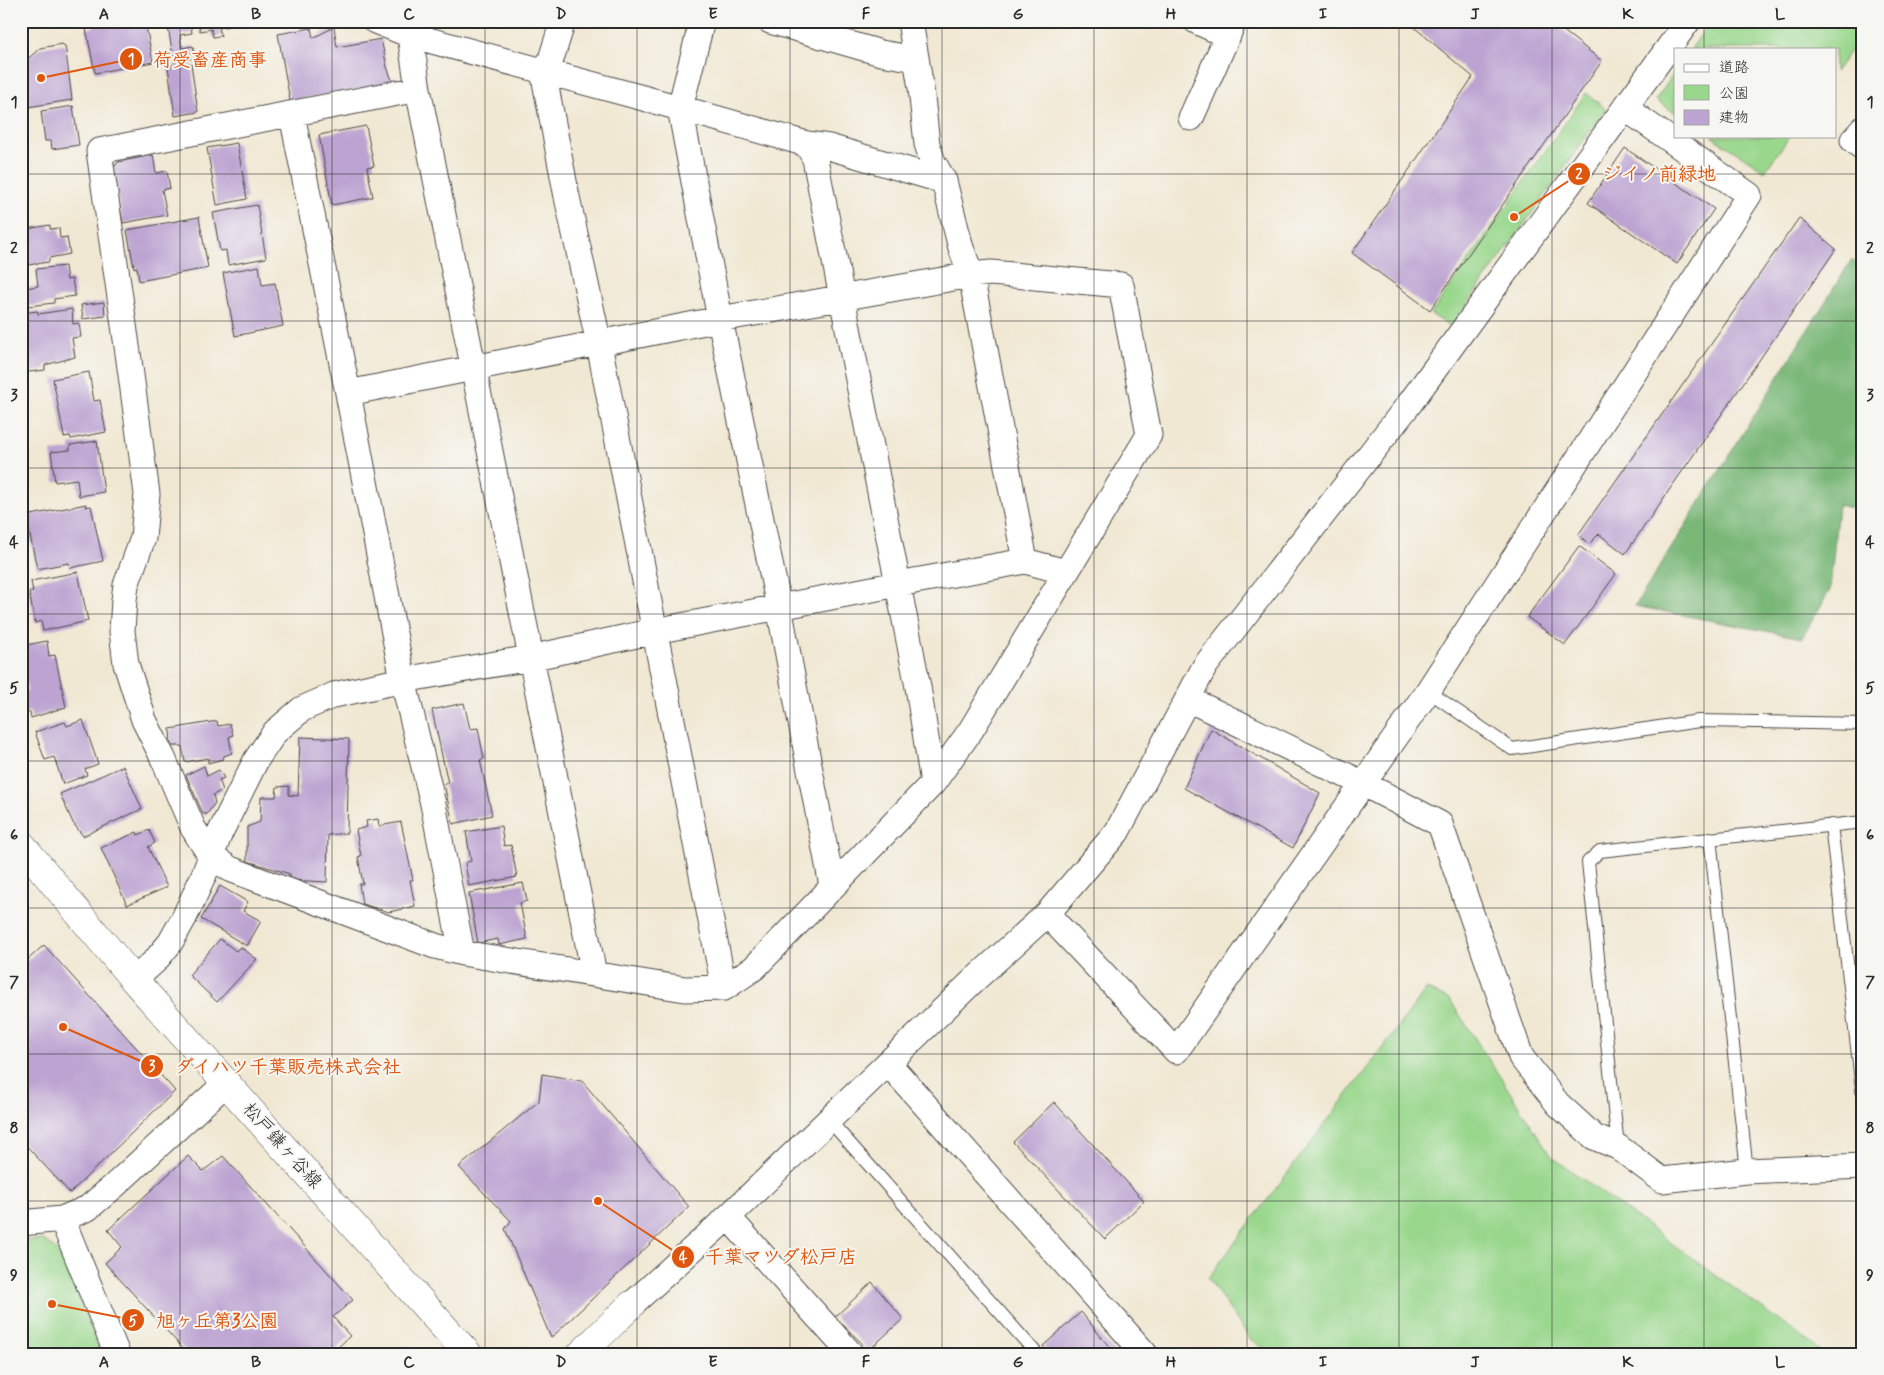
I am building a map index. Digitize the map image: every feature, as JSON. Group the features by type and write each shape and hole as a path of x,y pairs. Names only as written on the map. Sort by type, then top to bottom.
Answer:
{"main road":[{"name":"松戸鎌ヶ谷線","path":"21,844 134,980 225,1084 468,1354"},
{"path":"581,1354 631,1305"}],"street":[{"path":"375,21 410,35 807,144 830,147 944,182"},
{"path":"562,21 545,71 567,197 599,344 724,988"},
{"path":"702,21 680,108 832,886"},
{"path":"770,21 881,54 916,59"},
{"path":"910,21 921,88 927,144 933,162 944,182 961,248 971,275 1025,561"},
{"path":"1191,118 1231,29 1196,21"},
{"path":"631,1305 728,1217 972,982 1047,914 1117,832 1205,666 1410,403 1688,21"},
{"path":"410,35 418,88 594,974"},
{"path":"348,393 842,297 991,273 1121,285 1149,435 971,730 934,783 754,968 724,988 685,989 462,953 435,946 230,869 210,855 194,828 144,720 126,664 122,631 124,600 126,585 143,538 146,494 99,152 418,88"},
{"path":"1047,914 1176,1051 1428,692 1749,195 1624,108"},
{"path":"292,114 404,680 433,804 462,953"},
{"path":"1863,129 1853,140 1863,148"},
{"path":"807,144 815,159 918,687 934,783"},
{"path":"134,980 155,961 170,943 196,894 210,855 256,760 275,732 302,709 334,696 404,680 530,658 655,631 1025,561 1066,572"},
{"path":"1188,699 1364,784 1440,824 1521,1058 1558,1104 1594,1137 1618,1147 1662,1180 1747,1171 1863,1166"},
{"path":"888,1063 1145,1354"},
{"path":"21,1223 62,1219 88,1208 225,1084"},
{"path":"728,1217 851,1354"},
{"path":"62,1219 116,1354"}],"lane":[{"path":"1428,692 1512,749 1699,721 1863,724"},
{"path":"1618,1147 1588,862 1600,851 1863,822"},
{"path":"1831,825 1863,1098"},
{"path":"1710,838 1747,1171"},
{"path":"828,1119 1037,1354"}],"green space":[{"path":"1710,21 1863,21 1863,33 1836,71 1836,48 1692,48"},
{"path":"1674,73 1674,112 1656,100"},
{"path":"1586,93 1606,109 1451,327 1431,314"},
{"path":"1714,138 1789,138 1765,171"},
{"path":"1852,259 1863,269 1863,511 1838,505 1830,590 1802,638 1635,606"},
{"path":"1427,989 1450,1000 1552,1157 1825,1354 1271,1354 1250,1339 1208,1278"},
{"path":"21,1240 44,1240 62,1255 101,1354 21,1354"}],"building":[{"path":"103,21 145,21 153,62 95,73 86,29 94,27 93,23"},
{"path":"167,21 190,21 192,33 180,35 182,48 193,46 195,58 174,62"},
{"path":"198,21 248,22 219,28 221,36 213,37 211,29 200,31"},
{"path":"1407,21 1551,21 1602,61 1430,310 1352,253 1473,77"},
{"path":"334,27 337,47 381,39 387,67 393,83 290,101 278,34 311,28 313,38"},
{"path":"62,44 65,46 72,100 21,108 21,65 40,48"},
{"path":"191,64 198,112 175,116 168,67"},
{"path":"73,106 79,145 52,149 51,141 45,141 41,111"},
{"path":"366,126 374,166 367,167 373,197 332,205 319,135"},
{"path":"237,143 247,199 217,205 207,148"},
{"path":"1625,148 1714,209 1677,264 1588,203"},
{"path":"153,155 156,173 167,171 170,188 162,190 167,215 123,223 113,169 118,162"},
{"path":"257,205 266,258 228,265 226,250 220,251 213,213"},
{"path":"199,217 208,268 139,281 137,267 134,268 127,230"},
{"path":"1799,218 1836,249 1625,554 1599,534 1589,544 1578,535"},
{"path":"50,225 50,229 59,228 60,238 67,237 70,254 49,258 49,262 21,266 21,243 23,243 21,230"},
{"path":"65,266 67,280 72,279 75,296 54,299 54,303 28,306 25,288 38,286 36,269"},
{"path":"259,266 262,285 275,283 283,326 235,336 223,273"},
{"path":"104,302 105,316 83,319 81,305"},
{"path":"72,309 73,324 79,323 81,337 72,338 75,357 45,365 45,370 21,373 21,313 38,311 38,314"},
{"path":"89,372 94,401 100,400 106,432 71,439 70,436 64,437 53,379"},
{"path":"97,441 104,492 79,496 77,479 55,482 51,452 70,450 70,445"},
{"path":"86,504 86,507 91,506 103,561 70,568 69,563 37,569 26,516"},
{"path":"1579,546 1616,574 1565,645 1527,617"},
{"path":"78,572 88,621 43,631 41,621 35,623 29,592 33,592 31,581"},
{"path":"47,641 49,656 55,655 66,707 31,718 30,712 21,713 21,692 27,691 25,676 21,676 21,646"},
{"path":"464,703 470,729 478,728 484,759 480,760 492,815 453,824 444,784 448,783 432,710"},
{"path":"83,720 98,764 85,769 87,775 63,784 54,757 45,760 35,732 65,722 67,726"},
{"path":"217,721 218,726 230,724 233,735 229,737 232,753 224,756 223,759 208,763 208,758 185,762 182,746 171,746 170,729"},
{"path":"1211,729 1320,793 1293,848 1184,788"},
{"path":"300,737 349,739 347,833 328,835 327,882 290,880 290,874 247,861 247,827 260,822 261,797 276,797 277,787 289,786 289,795 298,796"},
{"path":"123,766 142,809 83,836 73,823 60,794"},
{"path":"204,766 207,776 219,770 224,778 219,780 223,790 213,795 215,803 207,814 203,814 186,775"},
{"path":"378,819 379,826 401,822 413,880 410,880 415,906 389,912 362,904 359,884 363,884 358,857 361,856 356,830 367,827 366,821"},
{"path":"501,826 504,846 511,845 517,877 469,886 465,863 471,861 466,832"},
{"path":"149,830 155,843 148,847 167,887 127,905 101,848 137,832 138,835"},
{"path":"523,883 527,901 520,903 527,939 499,945 498,939 478,943 469,893"},
{"path":"220,886 248,902 243,911 261,921 247,946 201,919"},
{"path":"220,939 236,951 240,947 257,959 217,1002 189,975"},
{"path":"44,945 175,1091 70,1193 21,1140 21,966"},
{"path":"542,1074 582,1081 689,1207 551,1338 505,1229 511,1221 459,1167 539,1101"},
{"path":"1054,1102 1144,1201 1105,1239 1013,1142"},
{"path":"188,1156 203,1171 223,1156 353,1300 333,1317 350,1336 331,1354 188,1354 105,1263 122,1247 108,1230"},
{"path":"872,1282 903,1319 869,1350 835,1317"},
{"path":"1081,1312 1115,1354 1049,1354 1043,1346"}],"place":[{"name":"荷受畜産商事","path":"41,78"},
{"name":"ジイノ前緑地","path":"1514,217"},
{"name":"ダイハツ千葉販売株式会社","path":"63,1027"},
{"name":"千葉マツダ松戸店","path":"598,1201"},
{"name":"旭ヶ丘第3公園","path":"52,1304"}]}
